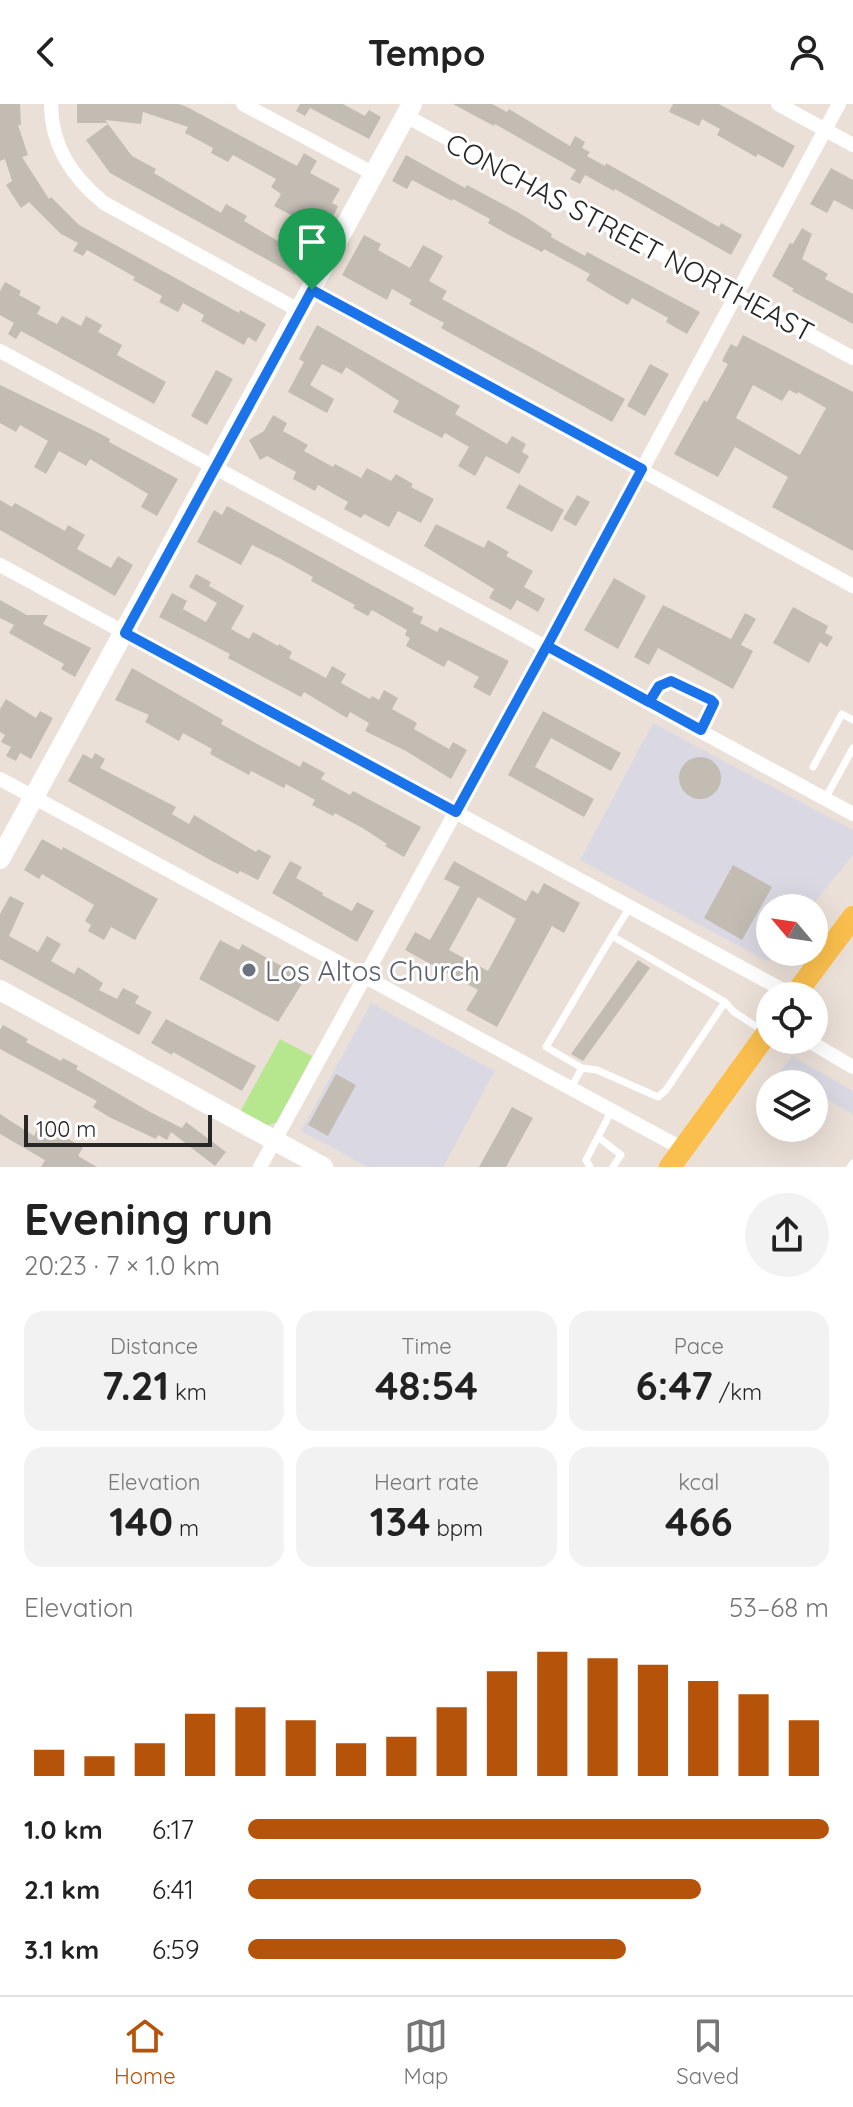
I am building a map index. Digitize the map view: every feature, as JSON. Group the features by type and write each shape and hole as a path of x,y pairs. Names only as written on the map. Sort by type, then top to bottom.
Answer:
{"main road":[{"path":"804,982 853,917"},
{"path":"676,1158 756,1048"}],"street":[{"path":"51,104 55,137 63,159 89,191 104,203 300,311"},
{"path":"243,104 374,174"},
{"path":"778,104 853,145"},
{"path":"260,1167 547,646 839,104"},
{"path":"0,859 409,110"},
{"name":"CONCHAS STREET NORTHEAST","path":"409,110 853,358"},
{"path":"312,290 853,586"},
{"path":"0,351 853,814"},
{"path":"0,565 768,982"},
{"path":"0,779 612,1110 676,1158"},
{"path":"0,990 323,1167"},
{"path":"828,1052 853,1067"}],"lane":[{"path":"649,702 659,686 671,681 711,700 713,708 701,730"},
{"path":"813,767 842,714 853,720"},
{"path":"825,799 853,748"},
{"path":"630,906 546,1047 582,1068 597,1070 658,1097 666,1090 725,1002"},
{"path":"612,936 725,1002 734,1012 756,1024"},
{"path":"571,1088 582,1068"},
{"path":"590,1167 586,1160 612,1110"},
{"path":"598,1137 621,1155 613,1167"}],"shaded area":[{"path":"653,723 853,830 853,855 821,894 756,894 756,955 580,860"},
{"path":"371,1003 495,1071 443,1167 368,1167 301,1131"},
{"path":"792,1056 816,1070 782,1070"},
{"path":"828,1077 853,1091 853,1114 828,1101"}],"green space":[{"path":"280,1039 312,1056 277,1122 267,1126 240,1112"}],"building":[{"path":"0,104 20,104 21,125 18,125 28,155 22,157 49,199 51,197 79,225 239,313 240,310 266,324 256,342 248,337 244,345 201,321 204,315 183,303 178,312 159,302 162,296 133,280 135,277 87,250 83,256 73,251 78,243 61,234 29,202 21,208 6,185 12,181 5,159 0,161"},
{"path":"77,104 179,104 187,107 297,166 304,153 317,161 310,173 340,189 332,203 338,206 334,215 327,211 317,229 274,206 281,194 271,187 276,179 233,155 228,162 211,153 213,148 185,133 188,127 143,112 141,124 105,120 108,123 77,123"},
{"path":"300,104 343,104 365,116 369,110 381,117 369,139 310,108 305,116 296,111"},
{"path":"453,104 492,104 507,112 509,109 570,146 575,136 585,142 582,148 590,152 587,156 605,166 606,163 719,227 721,223 742,235 731,255 615,189 585,175 580,184 570,179 576,170"},
{"path":"673,104 719,104 795,146 783,168 717,135 720,129 702,119 699,126 669,112"},
{"path":"108,124 132,156 156,169 154,173 221,213 226,204 247,216 244,221 305,257 295,275 110,173 86,140"},
{"path":"406,155 465,188 467,185 521,214 552,234 551,237 585,256 587,252 700,312 687,334 666,322 668,318 632,298 628,305 607,293 586,280 590,274 544,249 542,252 509,235 488,223 490,219 453,199 412,180 407,189 392,181"},
{"path":"831,168 853,180 853,210 834,200 827,213 810,204"},
{"path":"802,228 812,234 802,259 828,274 825,279 853,294 853,324 792,291 794,289 772,276"},
{"path":"364,235 381,244 378,250 410,268 423,245 443,256 429,281 447,291 442,299 625,399 612,422 441,328 444,323 409,304 412,300 392,289 387,300 342,275"},
{"path":"5,282 21,291 19,295 41,307 37,314 57,324 62,316 81,326 86,316 102,325 98,332 122,345 117,355 166,382 154,404 21,331 16,339 8,334 14,323 0,315 0,291"},
{"path":"317,325 460,406 455,414 507,444 512,436 526,444 522,452 529,456 519,474 486,456 475,476 458,466 469,447 445,433 442,438 393,412 399,401 346,367 342,374 322,364 310,385 334,399 327,413 288,392 304,362 299,359"},
{"path":"743,335 853,392 853,551 772,507 788,477 735,447 718,477 674,454 728,364 722,361 731,344 737,347","holes":["753,385 782,401 789,390 826,408 800,455 736,418"]},
{"path":"650,364 669,374 645,416 627,406"},
{"path":"216,370 233,379 207,425 191,416"},
{"path":"0,385 95,431 110,439 109,442 178,479 157,516 141,507 148,494 90,459 86,466 59,451 46,474 34,467 48,441 20,425 16,432 0,423"},
{"path":"273,415 287,423 283,431 308,445 304,451 333,467 335,464 361,478 367,468 391,481 396,474 413,484 411,487 434,499 421,523 398,511 389,527 364,514 361,518 344,509 348,502 318,485 315,491 293,479 296,472 267,456 260,460 249,440 264,431"},
{"path":"519,484 564,510 552,532 506,508"},
{"path":"577,495 590,502 576,526 563,519"},
{"path":"0,500 12,507 15,503 65,531 68,525 85,535 77,549 111,568 118,556 133,565 115,596 0,530"},
{"path":"227,506 414,608 412,612 423,617 420,623 437,632 440,627 509,661 490,696 473,687 479,677 448,660 444,667 406,646 410,638 405,635 407,630 372,610 368,616 353,608 355,605 311,581 313,577 279,558 252,545 241,565 197,542 214,510 222,515"},
{"path":"436,524 484,548 488,540 509,552 506,556 533,571 524,587 545,599 538,612 517,600 511,610 489,598 494,589 424,546"},
{"path":"196,574 211,582 209,586 244,606 231,629 249,639 253,632 279,644 292,652 289,658 326,678 332,666 346,674 341,683 370,699 372,696 379,700 384,690 398,698 392,709 417,723 414,729 449,749 453,742 467,750 451,779 406,751 365,731 369,723 350,712 347,718 304,692 301,697 228,658 230,654 159,617 172,593 187,601 183,609 206,622 217,603 189,587"},
{"path":"614,578 646,596 618,649 584,630"},
{"path":"0,600 27,615 48,615 43,624 91,648 75,677 61,669 64,664 9,633 14,625 0,618"},
{"path":"663,605 731,639 745,613 756,619 741,645 753,651 733,689 658,648 649,665 634,657"},
{"path":"793,607 828,626 825,633 833,637 827,647 820,642 809,663 773,643"},
{"path":"132,668 223,720 221,724 250,740 300,767 303,761 325,773 321,779 350,795 353,791 421,827 404,857 364,829 312,805 315,800 286,784 284,788 251,771 249,775 210,754 212,749 183,733 179,741 145,722 149,715 115,700"},
{"path":"6,699 36,718 40,711 53,718 31,759 20,753 16,761 6,756 11,747 1,742 5,735 0,732 0,709"},
{"path":"543,711 621,753 611,771 551,738 535,767 594,799 584,817 508,775"},
{"path":"95,753 105,759 100,768 176,807 172,814 189,824 194,815 256,852 258,849 271,856 258,880 212,861 68,781 83,754 92,759"},
{"path":"700,757 715,763 721,778 715,793 700,799 685,793 679,778 685,763"},
{"path":"42,839 62,850 63,847 158,899 135,940 111,927 104,940 88,931 91,925 85,921 94,905 42,874 39,879 24,870"},
{"path":"290,861 302,867 296,878 322,895 352,911 357,902 374,911 357,942 272,893"},
{"path":"454,861 526,901 532,890 538,894 544,883 580,903 564,933 552,926 497,1027 466,1010 478,990 405,950 415,932 430,940 460,887 444,879","holes":["478,897 516,919 488,971 449,950"]},
{"path":"733,865 772,887 768,894 756,894 756,915 742,940 704,918"},
{"path":"10,896 24,903 9,936 38,952 47,936 61,944 51,961 74,974 78,967 103,983 99,990 117,999 123,988 139,996 135,1003 152,1012 139,1035 0,959 0,914"},
{"path":"220,940 239,950 242,944 305,979 278,1022 199,979"},
{"path":"638,960 650,968 583,1061 571,1054"},
{"path":"166,1019 256,1066 242,1091 151,1043"},
{"path":"3,1025 28,1039 26,1042 61,1061 63,1058 78,1066 76,1069 150,1112 182,1128 186,1122 226,1152 215,1166 171,1132 167,1140 158,1135 156,1139 109,1117 93,1107 97,1101 0,1049"},
{"path":"336,1074 356,1085 328,1136 308,1125"},
{"path":"512,1107 533,1118 506,1167 479,1167"},
{"path":"0,1114 34,1136 37,1130 56,1140 59,1134 83,1147 78,1156 97,1167 41,1167 45,1160 0,1134"}],"place":[{"name":"Los Altos Church","path":"249,970"}],"route":[{"path":"312,290 125,633 456,812 547,646 701,730 713,708 711,700 678,683 666,681 659,686 649,702 547,646 642,469 312,290"}]}
